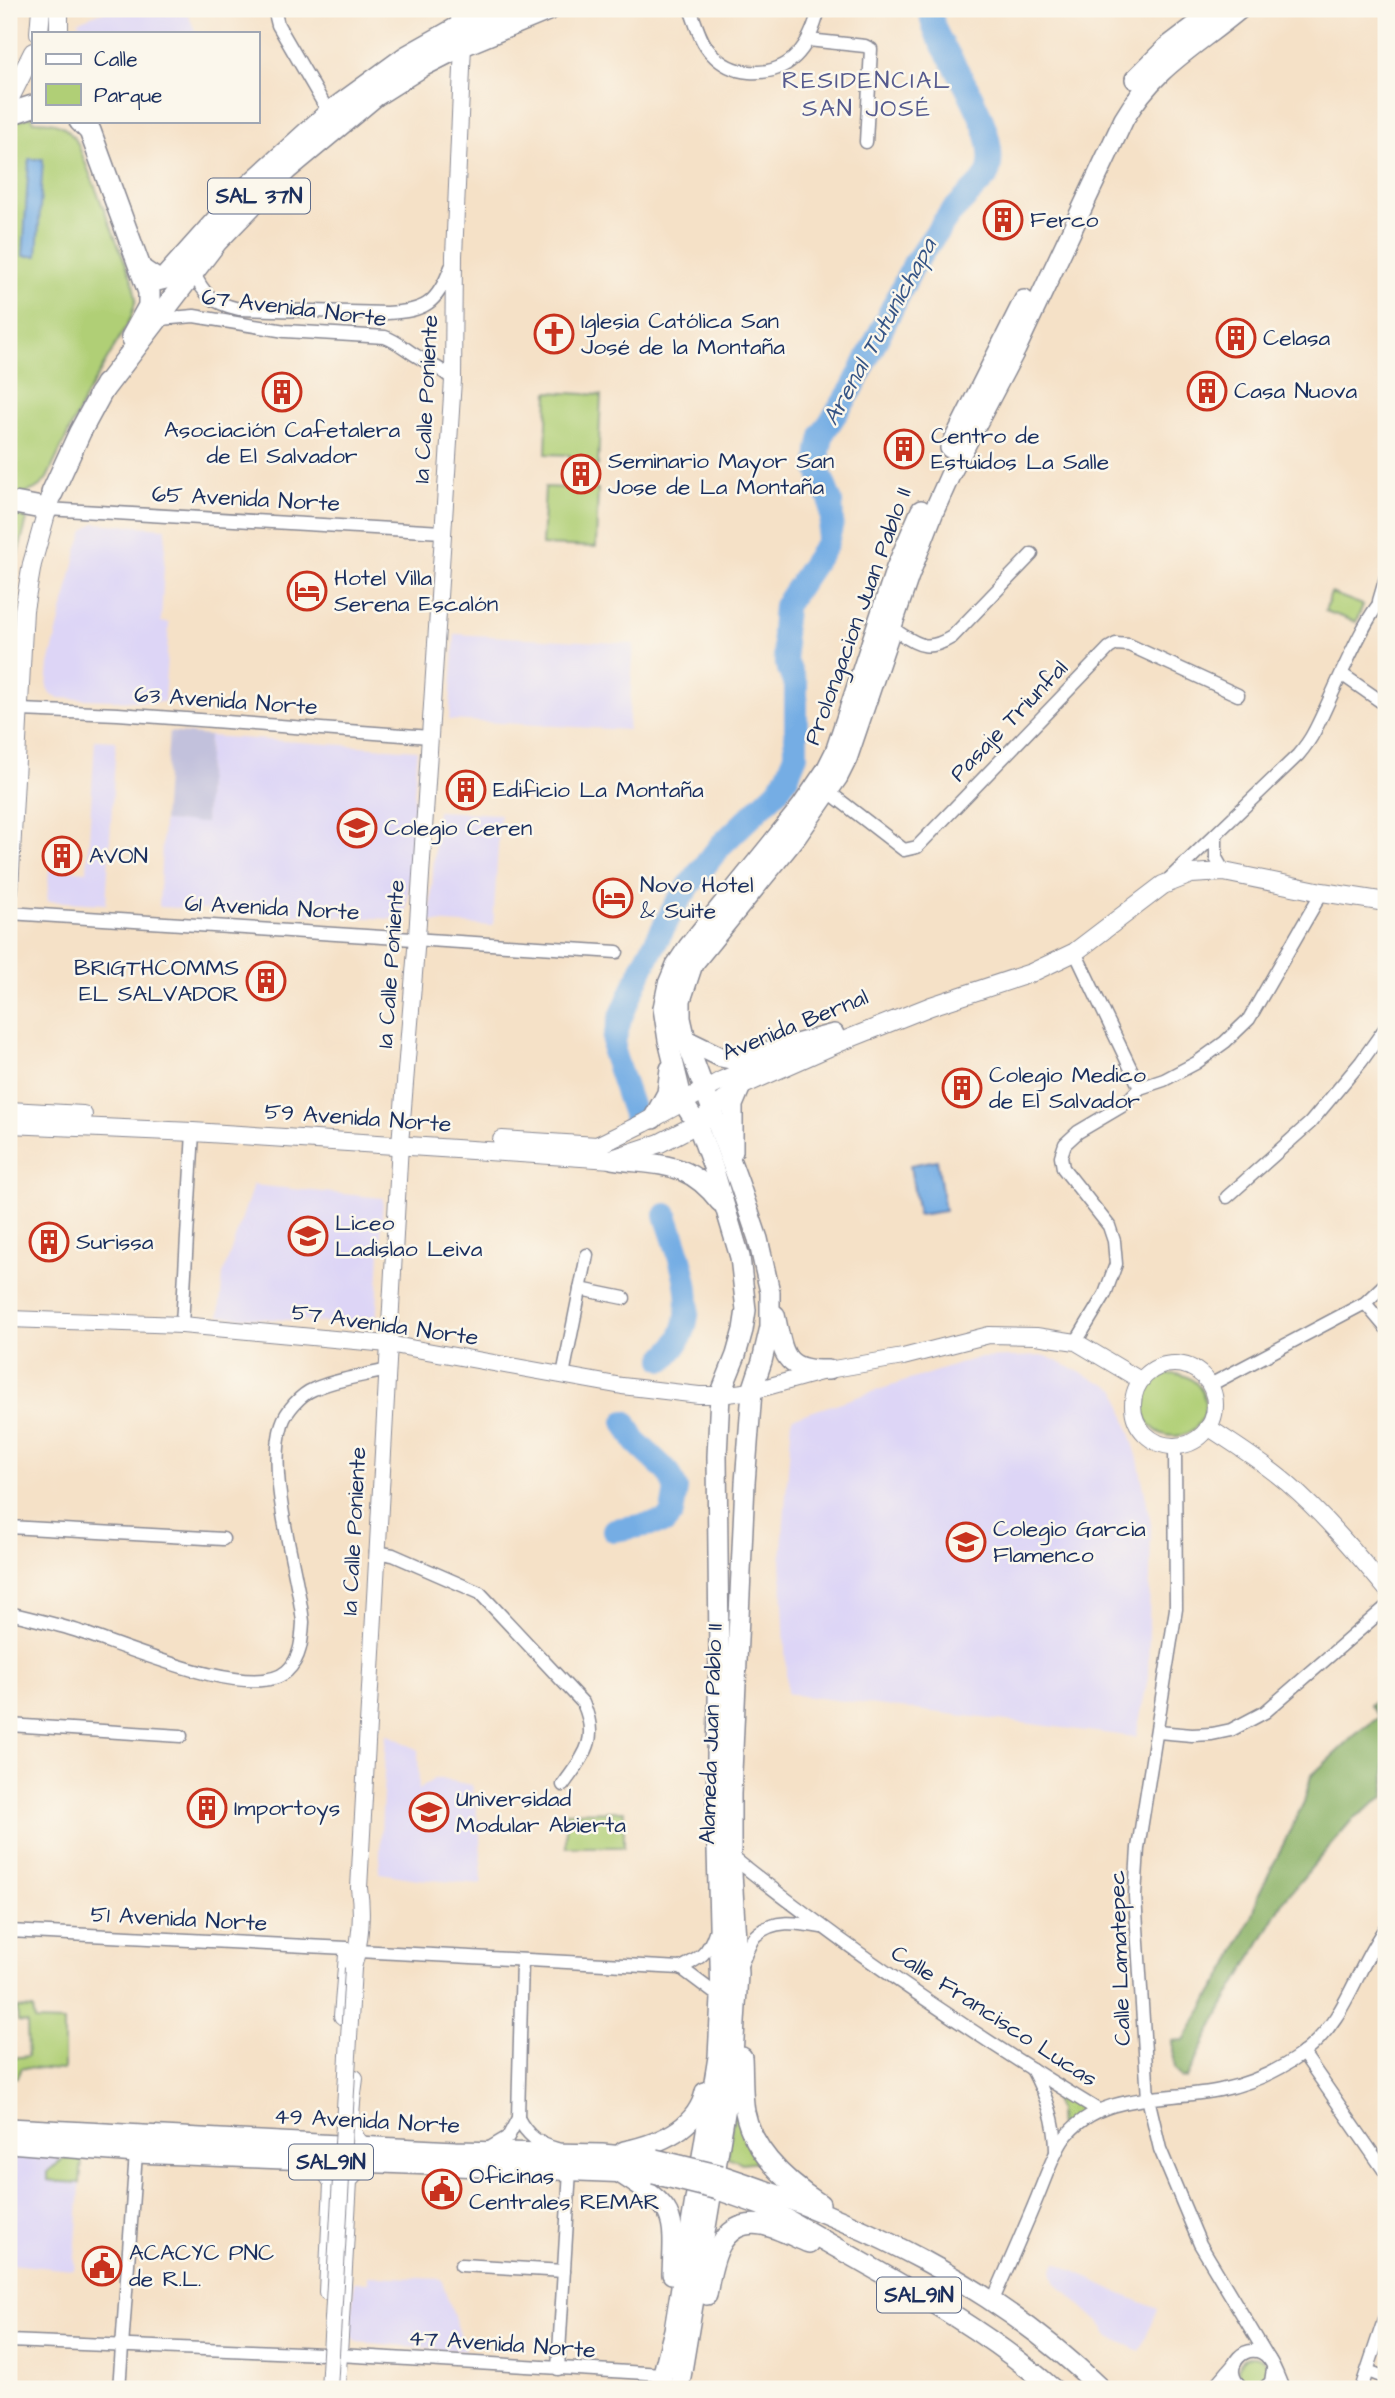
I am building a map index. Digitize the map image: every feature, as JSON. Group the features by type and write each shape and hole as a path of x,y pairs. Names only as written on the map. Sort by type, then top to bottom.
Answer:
{"highway":[{"name":"SAL 37N","path":"142,270 157,280 165,278 240,194 329,113 406,57 461,26 505,9"},
{"name":"SAL 37N","path":"99,395 193,271 241,214 286,169 376,95 422,66 461,26 550,9"},
{"path":"9,114 32,106"},
{"name":"SAL 37N","path":"50,501 99,395 149,306 149,292 142,270 86,124"},
{"path":"9,502 50,501"}],"main road":[{"path":"39,32 41,9"},
{"path":"58,32 59,9"},
{"name":"Prolongacion Juan Pablo II","path":"704,1089 663,1008 668,984 676,965 725,899 801,807 831,761 896,568 929,492 1123,97 1135,80 1167,47 1217,9"},
{"name":"Prolongacion Juan Pablo II","path":"683,1102 677,1040 681,1000 693,964 797,836 829,792 847,759 909,576 951,473 1016,349 1124,119 1138,95 1157,75 1240,9"},
{"path":"9,100 32,54"},
{"path":"9,891 24,610 32,564 50,501"},
{"name":"Avenida Bernal","path":"704,1118 741,1086 930,1006 1031,973 1075,952 1163,885 1191,874 1224,872 1322,892 1386,901"},
{"name":"Avenida Bernal","path":"683,1102 704,1089 834,1034 884,1015 930,1006"},
{"path":"653,1119 667,1093 677,1040 735,1060 834,1034"},
{"path":"739,1183 731,1131 733,1105 741,1086"},
{"name":"Alameda Juan Pablo II","path":"661,2382 714,2088 721,1998 716,1812 719,1570 717,1456 720,1395 736,1355 746,1310 740,1257 704,1118 704,1089"},
{"name":"59 Avenida Norte","path":"9,1124 597,1146 683,1102"},
{"name":"Alameda Juan Pablo II","path":"680,2389 732,2071 737,1974 731,1857 734,1720 752,1391 770,1327 770,1292 758,1239 739,1183 704,1118 683,1102"},
{"name":"59 Avenida Norte","path":"9,1111 400,1139 612,1159 660,1143 704,1118"},
{"path":"612,1159 681,1169 707,1185 726,1210"},
{"path":"770,1292 784,1352 791,1364 807,1371 828,1370"},
{"path":"737,1974 746,2113 752,2131 765,2155 801,2192 854,2225"},
{"path":"602,2154 626,2151 656,2142 684,2126 696,2114 703,2101 721,1998"},
{"path":"9,2118 19,2119 36,2130"},
{"name":"49 Avenida Norte","path":"9,2128 372,2156 573,2162 602,2154 720,2183 760,2205 785,2208"},
{"name":"49 Avenida Norte","path":"9,2143 136,2153 296,2151"},
{"name":"49 Avenida Norte","path":"372,2156 483,2152 573,2162 617,2172 655,2167"},
{"path":"617,2172 655,2196 672,2220 674,2239 668,2354"},
{"name":"SAL91N","path":"785,2208 854,2225 923,2259 993,2300 1101,2389"},
{"name":"SAL91N","path":"785,2208 851,2257 972,2328 1053,2389"},
{"path":"680,2389 694,2365 715,2255 727,2235 748,2225 764,2225 851,2257"}],"street":[{"path":"274,9 278,25 329,113"},
{"path":"690,9 708,50 731,68 743,72 763,72 780,68 795,57 808,40 819,9"},
{"name":"1a Calle Poniente","path":"329,2389 353,1950 361,1902 359,1888 376,1552 400,1139 417,937 453,380 461,26"},
{"path":"808,40 865,46 871,49 866,142"},
{"name":"67 Avenida Norte","path":"193,271 206,296 239,309 409,312 431,301 443,287 454,256"},
{"name":"67 Avenida Norte","path":"160,318 194,316 285,331 385,337 444,370 453,380"},
{"name":"65 Avenida Norte","path":"50,501 442,531"},
{"path":"891,628 921,645 937,646 952,637 1032,554"},
{"path":"1163,885 1298,755 1313,735 1363,628 1383,600 1386,577"},
{"name":"Pasaje Triunfal","path":"829,792 904,850 917,847 1109,648 1116,644 1129,645 1238,695"},
{"path":"1342,675 1386,705"},
{"name":"63 Avenida Norte","path":"20,710 118,714 430,737"},
{"path":"1216,834 1216,858 1224,872"},
{"path":"1140,1380 1076,1342 1105,1294 1116,1264 1110,1226 1063,1168 1060,1156 1065,1144 1078,1132 1122,1106 1140,1088 1164,1080 1196,1063 1249,1019 1322,892"},
{"name":"61 Avenida Norte","path":"9,913 417,937 617,952"},
{"path":"1075,952 1140,1088"},
{"path":"1227,1197 1310,1124 1386,1027"},
{"path":"182,1325 193,1132"},
{"path":"563,1375 587,1255"},
{"path":"1210,1385 1365,1303 1386,1283"},
{"path":"580,1289 624,1298"},
{"path":"1365,1303 1386,1328"},
{"name":"57 Avenida Norte","path":"9,1319 182,1325 388,1344 622,1386 720,1395 752,1391 828,1370 902,1357 989,1335 1036,1336 1076,1342"},
{"path":"1182,1364 1202,1375 1210,1385 1215,1401 1212,1419 1194,1441 1175,1446 1153,1441 1137,1424 1132,1401 1140,1380 1159,1366 1182,1364"},
{"path":"9,1613 72,1629 192,1671 254,1680 275,1678 286,1672 302,1643 303,1622 278,1474 278,1444 282,1421 295,1402 312,1389 387,1370"},
{"path":"1208,1427 1288,1484 1325,1519 1386,1589"},
{"name":"Calle Lamatepec","path":"1175,1446 1176,1609 1138,1848 1135,1896 1148,2098 1160,2149 1200,2244 1283,2389"},
{"path":"9,1527 223,1539"},
{"path":"376,1552 393,1555 480,1593 583,1703 590,1721 591,1737 586,1753 563,1785"},
{"path":"1158,1732 1212,1734 1231,1730 1265,1712 1386,1607"},
{"path":"9,1725 181,1736"},
{"name":"Calle Francisco Lucas","path":"731,1857 825,1928 975,2033 1098,2110 1148,2098 1188,2095 1235,2086 1267,2074 1303,2053 1346,2003 1369,1952 1386,1927"},
{"path":"718,1922 710,1948 705,1954 681,1968 721,1998"},
{"name":"Calle Francisco Lucas","path":"737,1974 754,1937 767,1928 795,1922 825,1928"},
{"name":"51 Avenida Norte","path":"9,1931 681,1968"},
{"name":"1a Calle Poniente","path":"344,2130 361,1968 353,1950"},
{"path":"483,2152 508,2137 518,2118 522,1960"},
{"path":"1303,2053 1386,2173"},
{"path":"1032,2069 1049,2102 1056,2155"},
{"path":"993,2300 1063,2140 1098,2110"},
{"path":"518,2118 533,2139 573,2162 558,2369"},
{"path":"296,2151 344,2130 372,2156 357,2172 340,2182"},
{"path":"296,2151 340,2182"},
{"path":"119,2389 136,2153"},
{"path":"321,2389 331,2354 340,2182"},
{"path":"461,2265 564,2271"},
{"path":"1361,2389 1386,2314"},
{"path":"1244,2389 1234,2378 1246,2323"},
{"name":"47 Avenida Norte","path":"9,2341 331,2354 558,2369 661,2382"},
{"path":"1213,2389 1236,2360 1246,2352 1255,2351 1271,2364 1271,2382 1263,2389"},
{"path":"331,2354 337,2389"},
{"path":"1368,2371 1386,2378"}],"shaded area":[{"path":"110,9 186,9 196,32 82,32 78,21"},
{"path":"94,523 166,528 161,622 169,623 164,702 58,698 51,695 47,687 49,665 78,547 84,531"},
{"path":"455,634 634,644 628,730 449,720"},
{"path":"169,732 209,736 205,823 163,821"},
{"path":"209,736 417,750 407,907 404,915 393,919 159,907 163,821 205,822"},
{"path":"95,740 116,741 106,904 47,901 49,869 87,871"},
{"path":"437,811 500,814 493,926 432,922 430,918"},
{"name":"Liceo Ladislao Leiva","path":"253,1185 383,1198 376,1325 219,1316 223,1274"},
{"name":"Colegio Garcia Flamenco","path":"1046,1356 1117,1390 1138,1459 1151,1524 1148,1678 1136,1737 787,1694 781,1560 792,1418 977,1358"},
{"name":"Universidad Modular Abierta","path":"386,1733 418,1750 419,1790 435,1778 472,1785 480,1835 482,1884 379,1873"},
{"path":"9,2156 82,2159 74,2270 9,2264"},
{"path":"1056,2262 1158,2309 1140,2351 1110,2337 1103,2326 1055,2282 1052,2271"},
{"path":"368,2276 441,2279 466,2351 357,2342 351,2326 354,2282 368,2282"}],"green space":[{"path":"32,116 32,122 47,122 63,127 77,142 133,282 136,299 131,318 86,396 47,478 30,491 20,493 9,493 9,123"},
{"path":"548,392 601,395 598,466 570,465 570,455 546,454"},
{"path":"545,487 598,489 596,547 542,545"},
{"path":"9,515 24,516 27,520 14,568 10,572"},
{"path":"1331,593 1363,605 1356,622 1325,611"},
{"path":"1168,1374 1180,1374 1196,1383 1203,1393 1203,1417 1196,1427 1180,1436 1168,1436 1157,1431 1148,1422 1143,1411 1143,1399 1148,1388 1157,1379"},
{"path":"1386,1690 1385,1796 1351,1821 1285,1899 1221,2010 1187,2078 1182,2078 1175,2069 1172,2041 1184,2040 1229,1965 1253,1915 1258,1896 1304,1802 1311,1776 1355,1735 1379,1717 1370,1705"},
{"path":"624,1811 624,1847 566,1847 566,1812"},
{"path":"17,2008 33,2009 35,2021 64,2022 64,2070 21,2068 17,2077 12,2078 13,2058 28,2056 27,2023 18,2022"},
{"path":"736,2088 759,2161 742,2163 728,2157"},
{"path":"1050,2089 1090,2110 1059,2138 1058,2110"},
{"path":"64,2158 82,2159 80,2183 48,2181 48,2172"},
{"path":"1253,2356 1259,2357 1267,2365 1267,2377 1259,2385 1253,2386 1247,2385 1239,2377 1238,2371 1239,2365 1247,2357"}],"water":[{"path":"29,159 43,159 37,256 23,256"},
{"path":"937,1160 945,1211 918,1215 910,1165"}],"waterway":[{"name":"Arenal Tutunichapa","path":"634,1114 614,1055 614,1041 620,1019 644,964 675,906 691,883 721,845 777,791 787,777 796,755 796,686 786,661 783,633 785,606 826,545 832,523 831,502 818,469 823,433 852,389 914,264 949,215 986,177 990,164 987,134 981,117 937,35 931,9"},
{"name":"Arenal Tutunichapa","path":"664,1359 678,1342 688,1311 685,1279 666,1215"},
{"name":"Arenal Tutunichapa","path":"614,1530 665,1522 672,1513 676,1489 669,1473 636,1442 625,1422"}],"place":[{"name":"Ferco","path":"1003,220"},
{"name":"Iglesia Católica San José de la Montaña","path":"554,334"},
{"name":"Celasa","path":"1236,338"},
{"name":"Casa Nuova","path":"1207,391"},
{"name":"Asociación Cafetalera de El Salvador","path":"282,392"},
{"name":"Centro de Estuidos La Salle","path":"904,449"},
{"name":"Seminario Mayor San Jose de La Montaña","path":"581,474"},
{"name":"Hotel Villa Serena Escalón","path":"307,591"},
{"name":"Edificio La Montaña","path":"466,790"},
{"name":"Colegio Ceren","path":"357,828"},
{"name":"AVON","path":"62,856"},
{"name":"Novo Hotel & Suite","path":"613,898"},
{"name":"BRIGTHCOMMS EL SALVADOR","path":"266,981"},
{"name":"Colegio Medico de El Salvador","path":"962,1088"},
{"name":"Liceo Ladislao Leiva","path":"308,1236"},
{"name":"Surissa","path":"49,1242"},
{"name":"Colegio Garcia Flamenco","path":"966,1542"},
{"name":"Importoys","path":"207,1808"},
{"name":"Universidad Modular Abierta","path":"429,1812"},
{"name":"Oficinas Centrales REMAR","path":"442,2189"},
{"name":"ACACYC PNC de R.L.","path":"102,2266"}],"district":[{"name":"RESIDENCIAL SAN JOSÉ","path":"867,95"}]}
